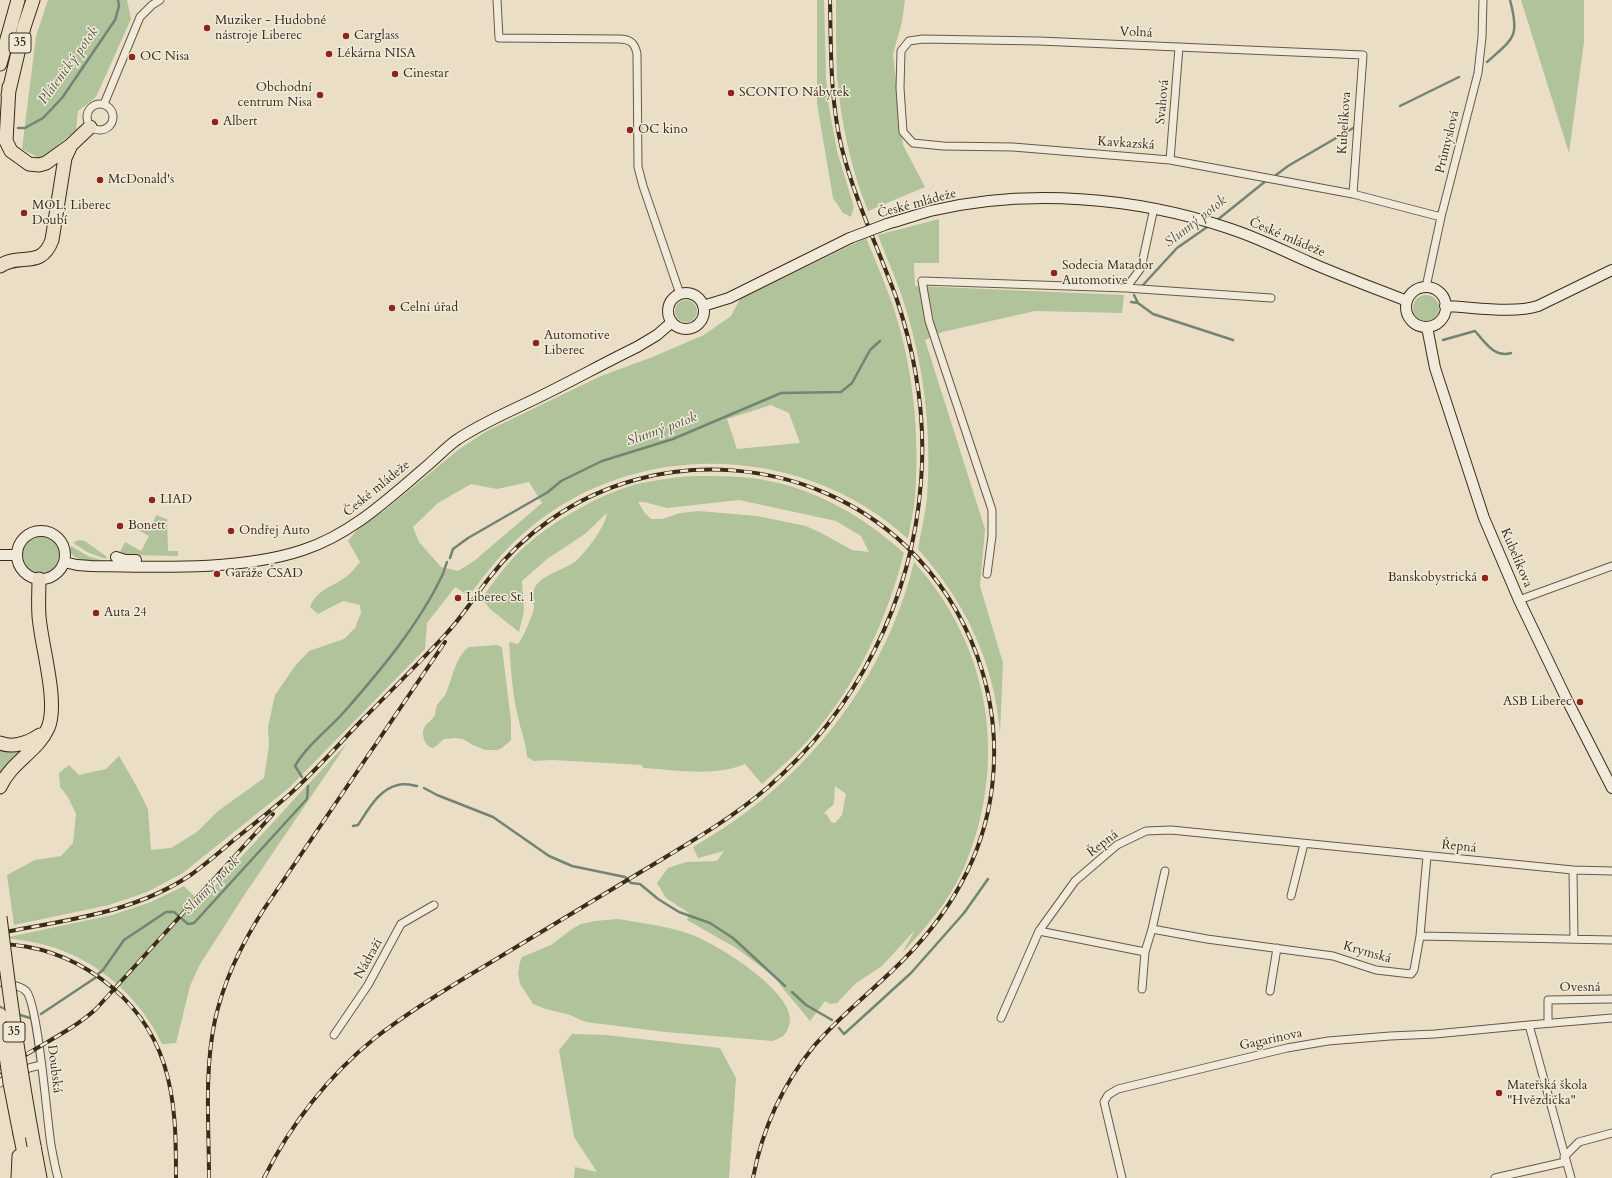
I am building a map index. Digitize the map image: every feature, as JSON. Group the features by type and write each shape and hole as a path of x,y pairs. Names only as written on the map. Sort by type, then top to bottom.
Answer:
{"highway":[{"name":"35","path":"0,64 18,0"},
{"name":"35","path":"0,130 9,87 24,28 33,0"},
{"path":"9,87 5,136 7,146 11,152 29,164 39,165 46,163 90,127"},
{"path":"0,266 14,260 35,259 43,255 49,248 52,240 65,158 71,144"},
{"path":"0,787 13,766 40,741 48,727 52,712 39,616 40,579"},
{"path":"0,743 7,745 25,743 33,740 48,727"},
{"name":"35","path":"0,917 22,1082 25,1147 29,1178"},
{"name":"35","path":"0,1015 10,1082 20,1134 40,1178"},
{"name":"35","path":"18,1178 25,1147"}],"street":[{"path":"104,104 140,17 152,5 160,0"},
{"path":"497,0 499,38 620,38 626,39 634,45 637,54 638,167 643,186 680,294"},
{"name":"Průmyslová","path":"1426,288 1441,217 1478,74 1482,37 1483,0"},
{"name":"Volná","path":"909,41 922,39 1039,41 1363,54"},
{"name":"Kavkazská","path":"909,41 901,50 900,88 903,132 913,143 943,146 1013,148 1170,160 1353,194 1441,217"},
{"name":"Svahová","path":"1170,160 1179,47"},
{"name":"Kubelíkova","path":"1353,194 1363,54"},
{"path":"104,104 113,114 112,125 106,130 101,131 93,129 90,127 86,119 88,110 95,105 104,104"},
{"name":"České mládeže","path":"703,306 729,298 850,238 887,224 930,211 958,206 1048,198 1084,199 1154,208 1223,226 1407,301"},
{"path":"1126,288 1142,268 1154,208"},
{"path":"1446,306 1527,309 1544,303 1612,270"},
{"path":"987,574 992,536 992,510 930,321 922,281 1126,288 1271,298"},
{"path":"1420,288 1426,288 1434,289 1441,294 1446,306 1442,319 1433,326 1426,327 1416,324 1409,318 1407,312 1407,301 1413,292 1420,288"},
{"path":"687,293 694,295 703,306 702,318 694,326 683,328 672,322 668,313 669,305 674,298 680,294 687,293"},
{"name":"České mládeže","path":"64,562 91,566 169,566 239,563 273,558 303,550 345,532 384,503 455,441 500,416 657,335 672,322"},
{"name":"Kubelíkova","path":"1426,327 1435,368 1482,511 1519,600 1568,702 1612,788"},
{"path":"40,531 46,531 57,537 62,542 65,553 64,562 57,573 40,579 28,575 20,566 17,555 18,547 22,540 28,535 40,531"},
{"path":"0,555 17,555"},
{"path":"116,557 125,560 154,560 169,566"},
{"path":"1519,600 1612,566"},
{"name":"Řepná","path":"1001,1018 1040,931 1075,882 1117,845 1146,831 1171,830 1574,870 1612,871"},
{"path":"1291,896 1304,844"},
{"name":"Krymská","path":"1152,929 1333,956 1376,970 1411,974 1414,970 1420,936 1427,856"},
{"path":"1574,870 1574,939"},
{"path":"1142,989 1144,952 1152,929 1165,872"},
{"name":"Nádraží","path":"334,1035 368,985 401,924 434,905"},
{"path":"1040,931 1144,952"},
{"path":"1420,936 1612,940"},
{"path":"1270,991 1277,948"},
{"name":"Doubská","path":"0,982 23,988 27,991 31,999 51,1145 58,1178"},
{"name":"Ovesná","path":"1548,1023 1548,1000 1612,999"},
{"name":"Gagarinova","path":"1122,1178 1104,1102 1108,1095 1118,1089 1287,1048 1328,1041 1435,1034 1612,1018"},
{"path":"1529,1025 1571,1178"},
{"path":"0,1083 14,1073 26,1068 41,1065"},
{"path":"1495,1178 1565,1159 1579,1142 1612,1133"}],"green space":[{"path":"48,0 127,0 131,19 96,97 78,111 76,130 41,159 22,149 36,36"},
{"path":"817,0 824,0 826,77 829,107 837,151 854,207 851,217 843,213 833,198 817,104"},
{"path":"836,0 905,0 902,22 893,54 903,145 925,187 868,211 852,162 841,111 837,77"},
{"path":"1521,0 1584,0 1584,42 1569,153"},
{"path":"939,219 939,263 914,263 915,286 1124,295 1122,313 1035,311 942,332 925,340 985,529 980,586 1003,663 1000,733 997,707 991,681 984,657 974,634 950,590 918,549 927,498 928,448 925,398 910,324 900,292 878,235"},
{"path":"866,238 892,303 910,374 915,423 916,473 914,502 908,539 867,508 821,485 772,470 722,464 671,466 622,478 575,497 532,526 514,542 483,577 469,596 455,587 427,623 425,649 290,787 183,873 147,892 109,905 14,925 7,875 35,860 61,856 73,843 76,814 68,797 60,787 59,773 69,765 79,775 106,769 119,756 148,809 151,850 171,848 197,832 218,811 264,778 269,746 268,727 275,695 295,666 309,651 344,639 355,628 361,613 360,605 343,601 318,614 310,607 321,592 349,575 360,562 348,541 360,526 384,511 458,450 487,431 601,376 650,358 704,335 731,316 740,299","holes":["771,405 789,413 800,443 737,449 727,419","529,482 542,503 474,561 458,571 441,567 419,542 413,527 438,503 471,484 497,489"]},
{"path":"1426,295 1435,299 1439,308 1435,317 1426,321 1417,317 1413,308 1417,299"},
{"path":"686,300 694,303 697,311 694,319 686,322 678,319 675,311 678,303"},
{"path":"694,476 752,478 774,482 815,495 853,514 888,539 904,553 889,602 879,627 843,696 811,737 762,784 745,764 721,770 695,772 643,768 642,765 552,760 534,761 527,757 525,742 514,699 509,642 518,644 525,633 534,608 533,595 535,587 548,575 571,564 580,557 599,532 606,519 607,513 585,534 547,559 522,581 524,611 519,632 490,609 482,598 501,572 526,545 571,513 604,496 637,484","holes":["739,500 836,521 861,536 869,552 852,550 806,526 757,516 699,511 680,513 662,519 651,519 644,512 638,502 644,502 667,508"]},
{"path":"156,515 167,519 168,551 178,551 178,556 128,555 120,552 125,542 141,551 149,536 136,529 140,527 150,531"},
{"path":"45,537 54,542 58,548 58,562 54,568 45,573 37,573 28,568 24,562 23,551 28,542 34,538"},
{"path":"78,540 85,541 107,557 106,559 89,553 73,543"},
{"path":"71,546 88,556 101,561 77,558 70,552"},
{"path":"914,562 940,596 961,632 976,670 985,709 988,749 986,790 977,830 963,870 951,893 936,914 902,953 915,930 882,966 856,983 837,1003 830,1004 825,1001 810,1021 776,978 736,948 687,920 689,913 666,898 657,883 668,868 686,862 717,861 724,851 698,858 693,847 733,822 761,801 795,770 819,744 841,717 860,689 892,628","holes":["835,786 846,794 842,815 835,823 831,822 824,813 834,804"]},
{"path":"497,645 502,647 511,721 511,740 502,748 497,750 485,750 463,739 456,738 444,739 434,748 431,748 424,740 423,732 426,725 435,715 439,702 446,693 460,656 469,647"},
{"path":"348,742 243,897 199,966 190,986 176,1043 162,1044 154,1029 133,1000 107,976 93,966 77,957 47,945 4,938 112,915 151,902 184,886 200,902"},
{"path":"0,748 22,749 10,761 0,775"},
{"path":"618,919 663,927 690,934 702,939 736,959 771,987 783,1001 790,1015 788,1028 783,1036 772,1041 666,1032 586,1022 570,1015 533,1004 520,984 518,973 522,957 551,945 581,924"},
{"path":"572,1034 606,1035 720,1048 736,1078 729,1178 574,1178 575,1167 597,1172 574,1137 559,1050"}],"waterway":[{"name":"Plátenický potok","path":"18,128 25,128 43,118 62,98 115,20 119,6 118,0"},
{"name":"Slunný potok","path":"1487,62 1509,42 1512,36 1514,22 1510,0"},
{"name":"Slunný potok","path":"1400,106 1459,77"},
{"name":"Slunný potok","path":"1276,175 1288,166 1355,127"},
{"name":"Slunný potok","path":"1216,221 1267,180"},
{"name":"Slunný potok","path":"1143,285 1177,248 1210,225"},
{"name":"Slunný potok","path":"1131,302 1138,303 1134,295"},
{"path":"1138,303 1153,314 1233,340"},
{"path":"1443,340 1475,331 1490,348 1500,353 1511,353"},
{"name":"Slunný potok","path":"450,558 453,549 468,538 548,492 561,481 602,461 673,439 781,393 841,392 852,383 870,350 880,341"},
{"name":"Slunný potok","path":"302,777 295,766 300,758 305,751 344,712 398,647 422,613 443,574 447,562"},
{"path":"353,826 358,825 380,795 391,787 400,784 417,786"},
{"name":"Slunný potok","path":"98,974 103,970 124,940 166,912 174,912 188,924 194,923 307,799 308,786"},
{"path":"424,788 437,795 493,817 549,856 572,866 625,877 631,883 640,884 658,899 679,912 710,923 733,938 785,986"},
{"path":"839,1028 844,1034 911,973 964,913 988,879"},
{"name":"Slunný potok","path":"41,1014 95,978"},
{"path":"792,992 806,1005 832,1020"},
{"name":"Slunný potok","path":"0,1007 9,1011"},
{"name":"Slunný potok","path":"17,1014 30,1018"}],"railway":[{"path":"264,1178 274,1158 298,1120 312,1102 342,1068 375,1038 416,1008 710,830 767,788 799,757 828,724 853,688 874,650 892,611 906,569 915,526 921,482 921,412 914,365 903,319 896,297 853,187 838,131 833,94 830,0"},
{"path":"0,933 75,919 124,906 147,898 170,887 198,870 291,793 445,635 463,614 490,577 510,554 525,539 550,520 592,496 638,479 685,471 732,470 780,478 825,493 868,516 906,546 929,571 948,598 965,627 978,657 987,688 992,721 994,754 992,788 987,814 980,840 959,888 945,910 912,951 833,1026 814,1046 803,1061 783,1092 775,1108 762,1142 753,1178"},
{"path":"209,1178 209,1059 215,1020 219,1005 235,962 248,935 264,909 445,642"},
{"path":"0,1072 12,1063 61,1034 96,1009 273,814"},
{"path":"0,944 27,947 53,954 78,964 101,978 121,996 139,1016 153,1039 164,1064 168,1078 173,1106 176,1149 176,1178"}],"place":[{"name":"Muziker - Hudobné nástroje Liberec","path":"207,28"},
{"name":"Carglass","path":"346,36"},
{"name":"Lékárna NISA","path":"329,54"},
{"name":"OC Nisa","path":"132,57"},
{"name":"Cinestar","path":"395,74"},
{"name":"SCONTO Nábytek","path":"731,93"},
{"name":"Obchodní centrum Nisa","path":"320,95"},
{"name":"Albert","path":"215,122"},
{"name":"OC kino","path":"630,130"},
{"name":"McDonald's","path":"100,180"},
{"name":"MOL, Liberec Doubí","path":"24,213"},
{"name":"Sodecia Matador Automotive","path":"1054,273"},
{"name":"Celní úřad","path":"392,308"},
{"name":"Automotive Liberec","path":"536,343"},
{"name":"LIAD","path":"152,500"},
{"name":"Bonett","path":"120,526"},
{"name":"Ondřej Auto","path":"231,531"},
{"name":"Garáže ČSAD","path":"217,574"},
{"name":"Banskobystrická","path":"1485,578"},
{"name":"Liberec St. 1","path":"458,598"},
{"name":"Auta 24","path":"96,613"},
{"name":"ASB Liberec","path":"1580,702"},
{"name":"Mateřská škola \"Hvězdička\"","path":"1499,1093"}]}
